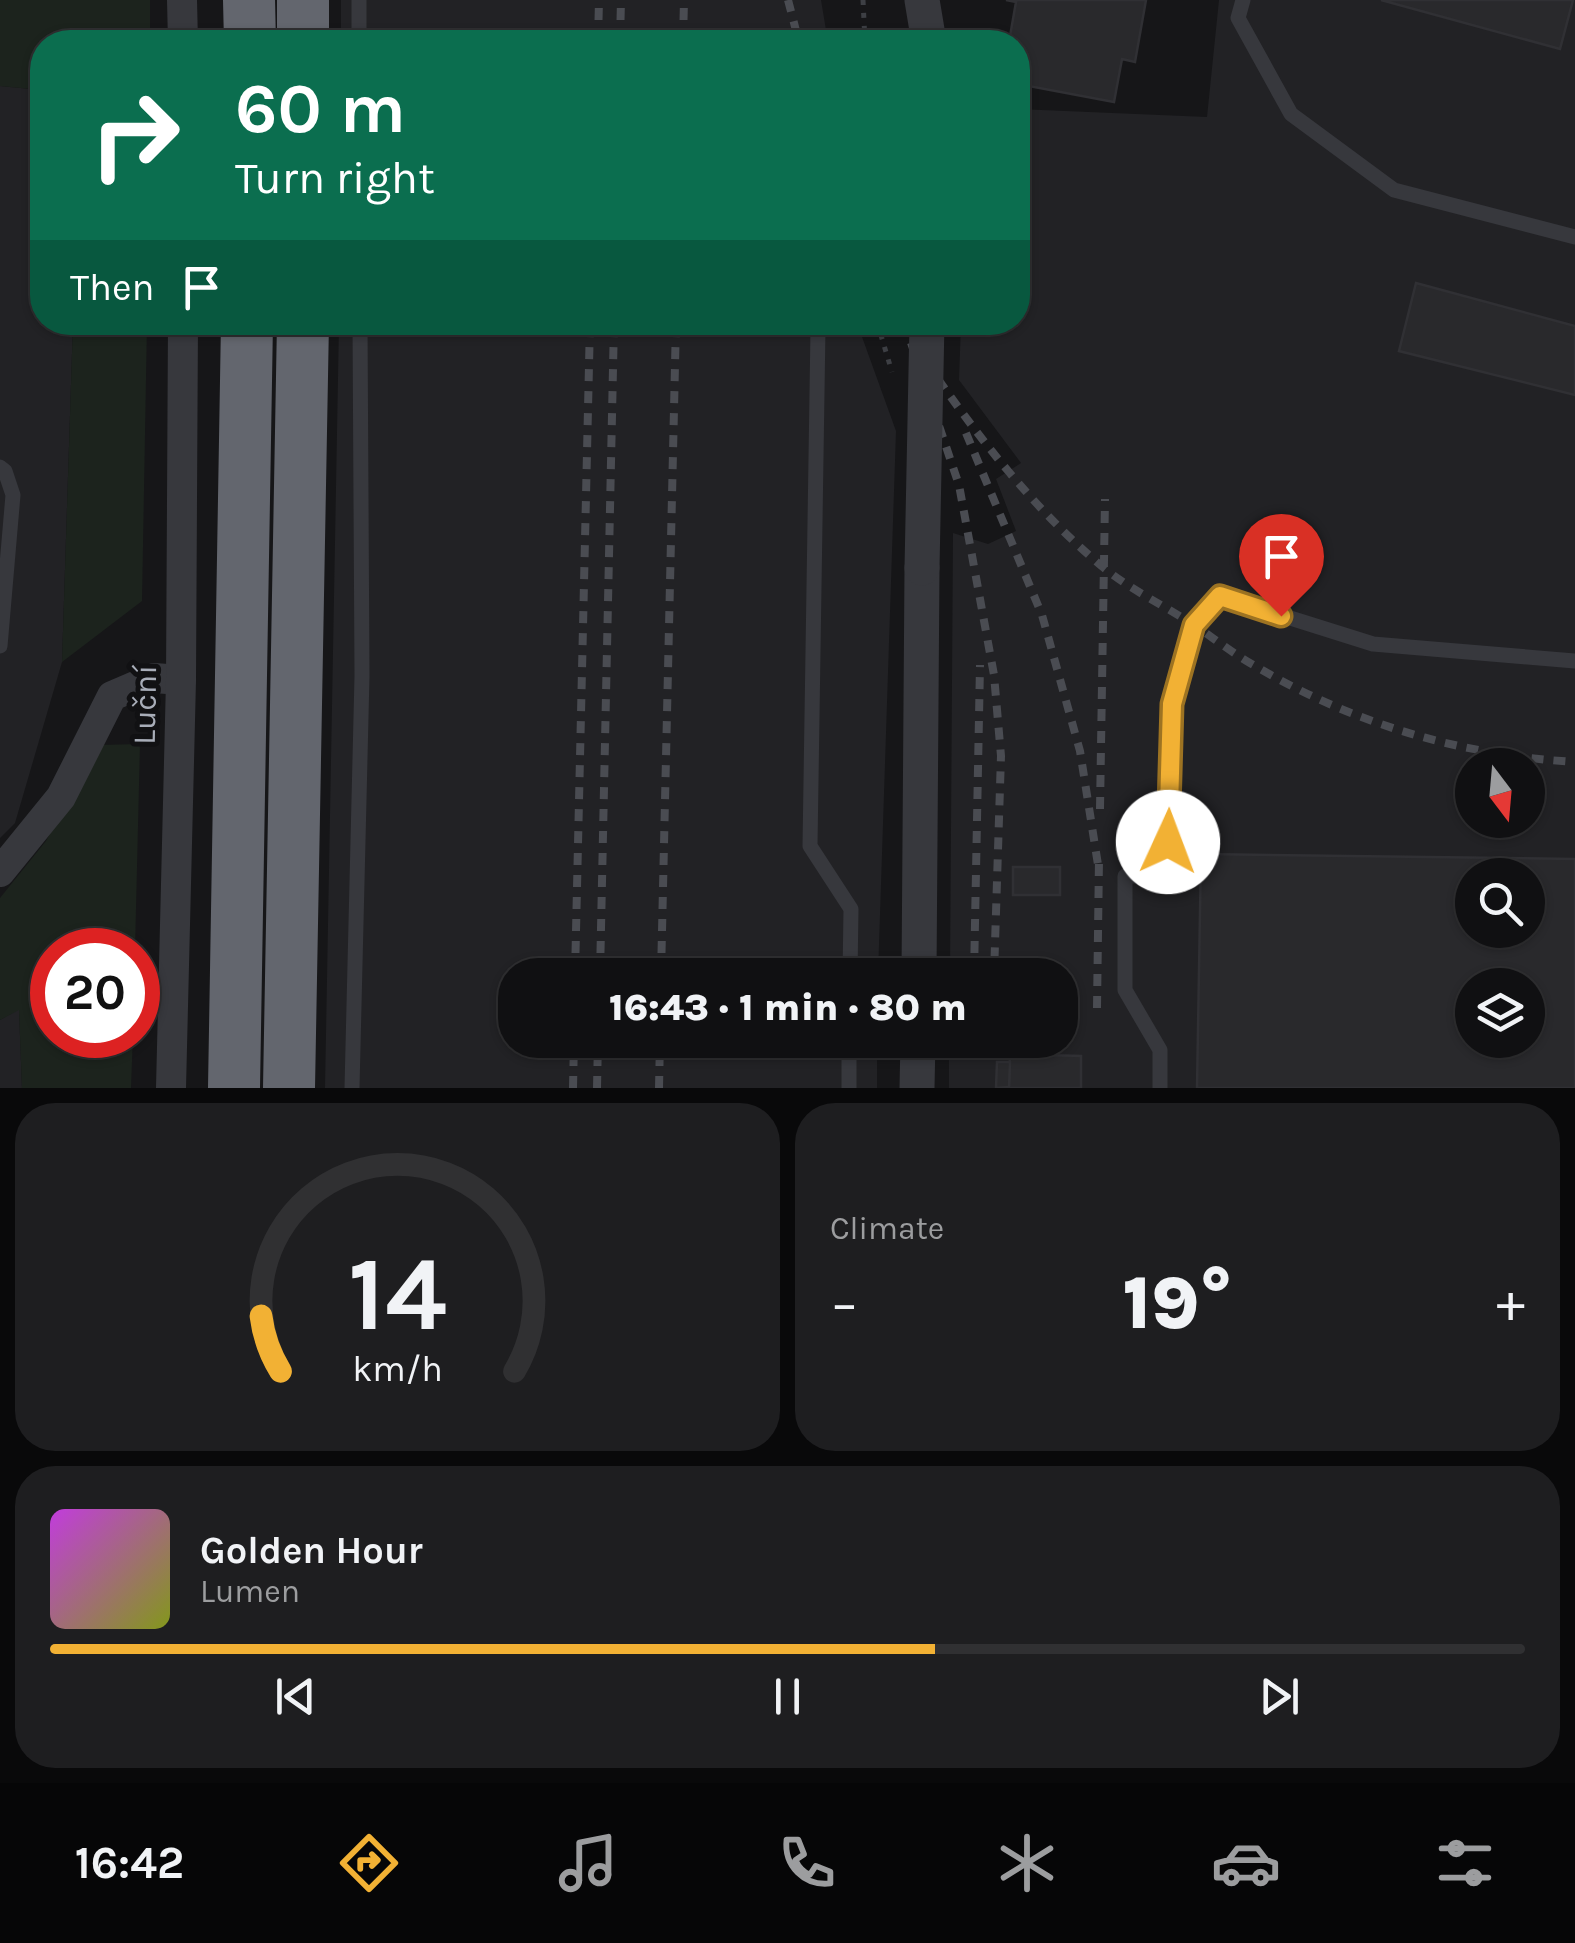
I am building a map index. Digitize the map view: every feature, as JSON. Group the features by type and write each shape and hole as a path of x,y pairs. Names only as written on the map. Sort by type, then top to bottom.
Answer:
{"highway":[{"path":"249,0 250,30"},
{"path":"303,0 304,30"},
{"path":"234,1088 248,335"},
{"path":"289,1088 303,335"}],"street":[{"path":"182,0 183,30"},
{"path":"922,0 927,30"},
{"name":"Luční","path":"170,1088 181,680 183,335"},
{"path":"919,958 927,335"},
{"path":"0,872 61,796 112,696 154,678 181,680"},
{"path":"917,1088 918,1058"}],"lane":[{"path":"359,0 359,30"},
{"path":"1242,0 1238,18 1291,114 1394,190 1575,236"},
{"path":"352,1088 362,676 360,335"},
{"path":"818,335 810,846 851,909 850,958"},
{"path":"0,467 6,470 13,495 0,646"},
{"path":"1160,1088 1160,1050 1125,990 1125,876 1168,876 1172,704 1194,625 1220,596 1373,644 1575,661"},
{"path":"849,1058 849,1088"}],"path":[{"path":"863,0 864,30"}],"shaded area":[{"path":"0,0 150,0 150,30 30,30 30,89 0,86"},
{"path":"341,0 821,0 826,30 341,30"},
{"path":"1219,0 1575,0 1575,1088 949,1088 949,1058 1078,1058 1078,958 950,958 953,533 988,544 1016,531 996,479 1021,463 959,380 961,335 1030,335 1030,110 1207,117"},
{"path":"0,86 30,89 30,335 73,335 62,662 15,823 0,838"},
{"path":"73,335 147,335 142,601 62,662"},
{"path":"339,335 861,335 896,431 879,958 498,958 498,1058 877,1058 877,1088 325,1088"},
{"path":"140,744 136,928 30,928 30,1058 132,1058 131,1088 22,1088 19,1010 0,1020 0,898 46,841 99,745"},
{"path":"19,1009 22,1088 0,1088 0,1020"}],"building":[{"path":"1006,0 1146,0 1135,62 1122,59 1114,102 1030,86 1030,30 1011,30 1016,2"},
{"path":"1381,0 1573,0 1560,49"},
{"path":"1416,283 1575,326 1575,395 1399,351"},
{"path":"1201,854 1500,858 1455,858 1455,948 1545,948 1545,859 1575,859 1575,1088 1197,1088"},
{"path":"1013,867 1060,867 1060,895 1013,895"},
{"path":"1081,1056 1081,1088 1009,1088 1010,1058"},
{"path":"997,1062 1010,1062 1009,1087 996,1088"}],"railway":[{"path":"598,30 599,0"},
{"path":"620,30 621,0"},
{"path":"683,30 684,0"},
{"path":"788,0 796,30"},
{"path":"575,958 590,335"},
{"path":"600,958 614,335"},
{"path":"661,958 676,335"},
{"path":"908,335 959,485 994,675 1001,756 995,958"},
{"path":"938,379 1015,479 1081,548 1125,584 1249,662 1333,705 1411,734 1492,752 1575,762"},
{"path":"966,433 1042,615 1080,751 1099,871"},
{"path":"1100,809 1105,499"},
{"path":"974,958 980,665"},
{"path":"1097,1008 1099,859"},
{"path":"573,1088 574,1058"},
{"path":"597,1088 598,1058"},
{"path":"659,1088 660,1058"}],"route":[{"path":"1168,842 1172,704 1194,625 1220,596 1281,616"}]}
